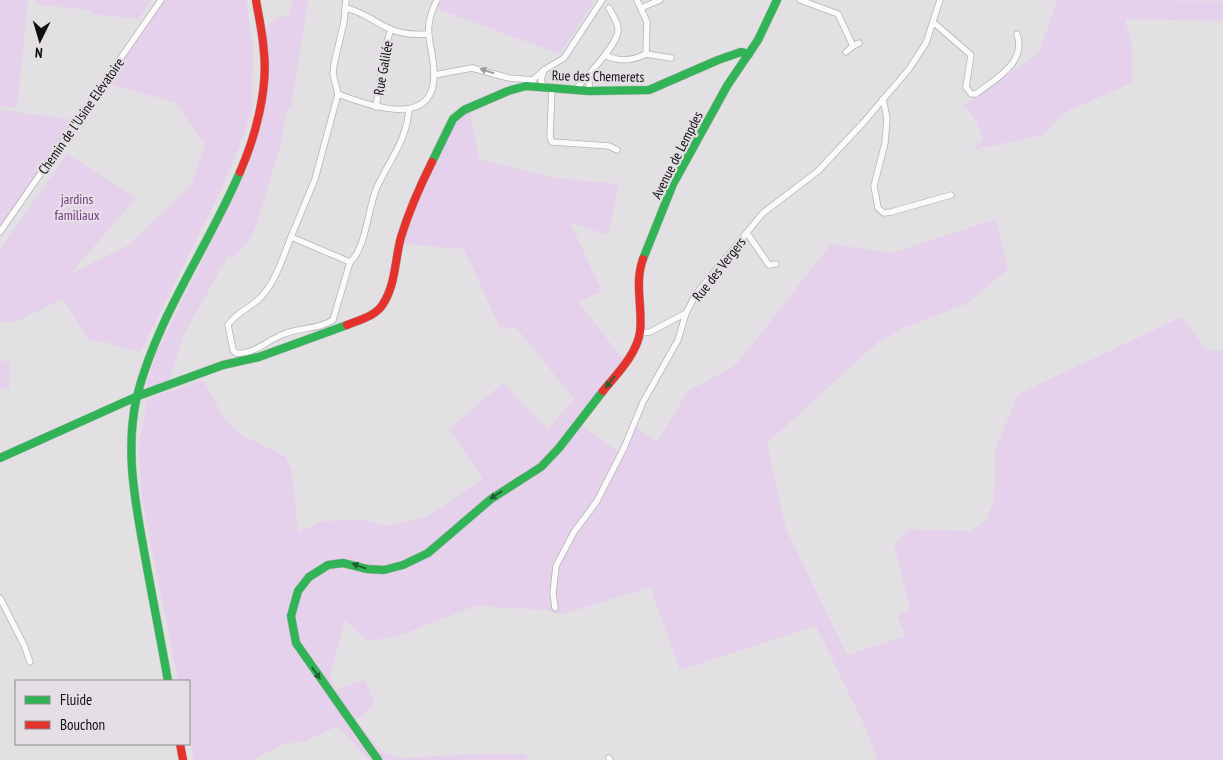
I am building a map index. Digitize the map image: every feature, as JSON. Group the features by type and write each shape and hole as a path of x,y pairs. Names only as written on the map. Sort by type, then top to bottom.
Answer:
{"street":[{"name":"Chemin de l'Usine Elévatoire","path":"0,232 161,0"},
{"path":"168,680 138,528 131,475 132,434 138,396 162,332 234,191 252,146 264,81 263,36 256,0"},
{"path":"346,0 333,74 338,94 315,179 292,237 269,287 252,306 236,316 228,325 233,350 236,353 241,354 255,349 286,332 309,329 333,320 350,262 360,245 377,187 403,139 408,109"},
{"path":"338,94 353,101 376,107 408,109 429,95 434,74 427,34 429,21 437,0"},
{"path":"434,74 472,68 534,83 544,70 564,58 602,0"},
{"path":"637,0 647,22 646,54"},
{"path":"641,8 660,0"},
{"name":"Avenue de Lempdes","path":"640,333 637,282 641,265 673,184 719,100 749,54 777,0"},
{"path":"800,0 838,14 856,44 846,52"},
{"name":"Rue des Vergers","path":"555,608 553,593 556,566 574,532 597,501 624,448 643,402 678,340 686,313 696,294 763,213 818,171 919,56 940,0"},
{"path":"345,8 360,11 391,30 427,34"},
{"path":"575,90 605,55 618,35 618,29 609,8"},
{"path":"933,22 971,55 966,88 971,94 976,94 1013,64 1019,40 1017,34"},
{"name":"Rue Galilée","path":"376,107 385,48 391,30"},
{"name":"Rue des Chemerets","path":"138,396 223,365 259,357 368,317 377,311 383,305 391,285 401,238 417,193 450,125 459,114 471,106 534,83 548,88 589,91 649,90 718,60 741,52 749,54"},
{"path":"605,55 618,60 638,58 646,54 671,58"},
{"path":"544,70 541,80 548,88 550,137 552,142 609,146 617,150"},
{"path":"588,75 589,91"},
{"path":"883,99 887,118 885,143 874,186 878,208 884,213 890,212 950,195"},
{"path":"747,233 769,265 776,264"},
{"path":"292,237 350,262"},
{"path":"378,760 296,643 291,626 291,610 300,586 311,575 335,564 347,562 368,569 383,570 406,564 435,550 491,498 544,463 628,358 640,333 650,332 686,313"},
{"path":"0,458 138,396"},
{"path":"0,598 24,645 30,662"},
{"path":"180,745 183,760"}],"green space":[{"path":"0,0 28,0 17,108 0,106"},
{"path":"36,0 151,0 139,19 92,14 92,10 35,5"},
{"name":"jardins familiaux","path":"161,0 246,0 253,46 252,108 244,135 221,190 140,353 108,343 88,340 63,299 15,322 0,321 0,249 67,154 136,198 70,274 129,245 191,185 205,145 175,102 104,83"},
{"path":"293,0 308,0 291,109 287,108 282,139 257,224 249,241 234,257 228,256 184,334 169,381 152,388 146,385 155,356 248,167 265,98 268,64 266,27 275,19 289,15"},
{"path":"440,0 595,0 560,54 437,9"},
{"path":"1057,0 1223,1 1223,21 1125,19 1132,46 1132,83 1065,112 1043,135 973,150 983,139 977,122 964,105 1039,53"},
{"path":"0,110 76,120 0,225"},
{"path":"470,111 479,159 555,178 619,184 608,235 570,222 602,291 579,302 627,365 581,425 619,453 632,424 657,442 688,391 736,365 831,244 892,253 996,219 1008,269 968,303 901,329 878,342 767,443 786,529 847,655 906,636 897,616 910,609 894,545 909,529 970,531 986,521 994,501 995,450 1018,394 1182,317 1207,351 1223,350 1223,760 877,760 866,729 816,626 680,670 650,587 560,615 549,610 475,606 396,637 367,641 345,620 330,677 336,690 365,679 375,704 356,720 382,752 400,758 526,754 528,760 369,760 338,726 304,742 284,744 252,760 194,760 190,741 190,680 178,680 142,498 139,447 147,399 203,380 224,418 243,436 285,456 292,471 298,532 323,521 367,520 385,526 427,517 483,479 449,429 503,383 548,429 574,399 515,326 501,330 464,249 404,244 412,212 437,156 460,115"},
{"path":"0,360 10,362 9,390 0,388"}],"traffic: fast":[{"path":"643,259 673,184 727,86 758,40 777,0"},
{"path":"432,162 453,119 464,110 508,91 526,86 589,91 649,90 718,60 741,52 749,54"},
{"path":"168,680 135,500 131,458 133,417 137,396 157,338 240,172"},
{"path":"0,458 138,396 223,365 259,357 347,325"},
{"path":"378,760 296,643 291,616 298,591 309,577 328,565 343,563 367,569 384,570 403,565 428,553 491,499 541,467 559,448 603,391"}],"traffic: jam":[{"path":"240,172 251,144 259,114 264,82 265,67 262,33 256,0"},
{"path":"347,325 376,312 383,304 393,280 404,227 432,162"},
{"path":"603,391 625,364 638,340 641,323 639,277 643,259"},
{"path":"180,745 183,760"}]}
